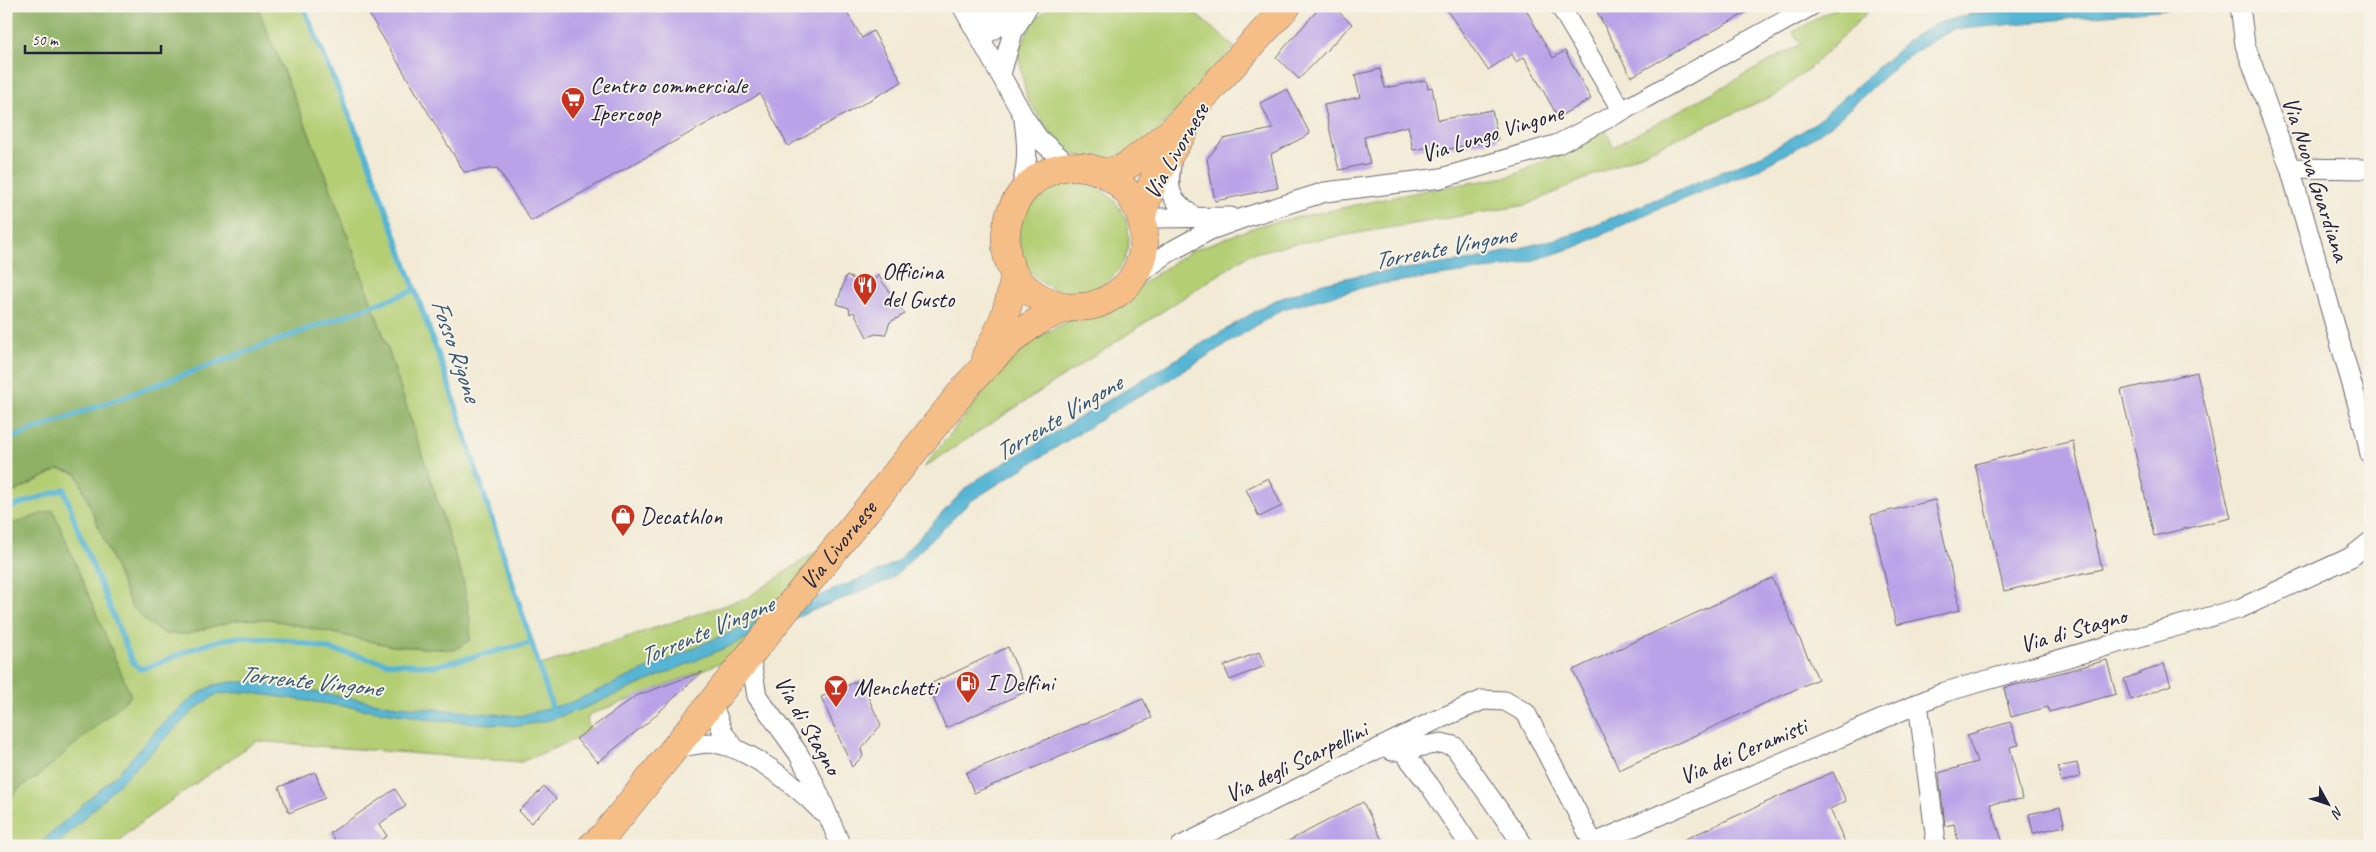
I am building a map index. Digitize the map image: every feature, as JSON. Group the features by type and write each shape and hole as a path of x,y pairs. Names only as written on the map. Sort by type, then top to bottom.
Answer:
{"main road":[{"name":"Via Livornese","path":"1069,308 1042,299 1029,291 1015,275 1007,255 1004,233 1009,212 1020,193 1034,180 1051,171 1071,167 1104,172 1119,170 1148,151 1174,129 1213,89 1287,6"},
{"name":"Via Livornese","path":"1142,214 1154,180 1173,147 1213,89"},
{"name":"Via Livornese","path":"592,846 603,837 676,748 969,383 1008,343 1030,326 1069,308 1093,305 1115,295 1132,278 1142,258 1145,237 1142,214 1134,199 1123,186 1104,172"},
{"name":"Via Livornese","path":"969,383 1000,332 1010,302 1015,275"}],"street":[{"path":"971,22 1000,6"},
{"path":"971,22 1014,16 1023,6"},
{"path":"1001,74 1010,37 1028,6"},
{"path":"1560,6 1622,111"},
{"name":"Via Lungo Vingone","path":"1132,278 1168,253 1210,230 1325,192 1441,178 1558,144 1622,111 1810,6"},
{"name":"Via Nuova Guardiana","path":"2240,6 2244,45 2290,168 2365,430 2370,454"},
{"path":"971,22 1024,117 1039,139 1071,167"},
{"path":"1020,193 1027,169 1028,154 1024,117"},
{"path":"1173,147 1168,183 1171,196 1180,206 1196,218"},
{"path":"2290,168 2370,169"},
{"name":"Via Lungo Vingone","path":"1142,214 1155,218 1250,216"},
{"name":"Via di Stagno","path":"1918,703 1944,692 2241,608 2351,558 2370,542"},
{"name":"Via di Stagno","path":"757,646 757,696 798,754 815,785 828,820 841,846"},
{"name":"Via degli Scarpellini","path":"1181,846 1432,722 1483,700 1505,701 1526,713 1590,844"},
{"name":"Via di Stagno","path":"712,702 723,733 735,748 801,790 828,820"},
{"path":"1918,703 1935,833 1934,846"},
{"name":"Via dei Ceramisti","path":"1590,844 1918,703"},
{"name":"Via di Stagno","path":"676,748 711,743 735,748"},
{"path":"1368,754 1441,743 1454,746 1524,846"},
{"path":"1402,750 1430,786 1470,846"}],"green space":[{"path":"6,6 257,6 325,173 384,337 463,580 470,619 470,640 455,650 392,646 269,619 236,620 187,634 165,634 148,623 131,606 77,474 59,469 6,496"},
{"path":"257,6 303,6 367,157 448,381 538,666 747,598 855,525 756,647 682,679 589,715 587,720 590,729 576,739 521,762 256,741 127,833 116,846 6,846 6,814 11,797 17,790 36,778 53,511 6,526 6,496 60,469 77,474 131,606 187,634 236,620 269,619 392,646 455,650 470,619 463,580 384,337 325,173"},
{"path":"1050,6 1186,6 1235,47 1152,137 1109,162 1071,154 1058,144 1027,99 1018,54 1031,24"},
{"path":"1839,6 1874,6 1812,66 1775,95 1526,205 1293,244 1250,254 923,468 995,378 1031,340 1142,284 1191,251 1261,225 1427,190 1512,176 1606,130 1613,147 1801,44 1793,32"},
{"path":"1074,183 1095,187 1113,199 1125,217 1129,238 1125,259 1113,277 1095,289 1074,293 1053,289 1035,277 1023,259 1019,238 1023,217 1035,199 1053,187"},
{"path":"53,510 131,696 36,778 18,790 6,807 6,526"}],"water":[{"path":"2054,6 2198,6 1953,30 1932,41 1899,63 1835,122 1807,142 1757,170 1655,210 1578,246 1512,266 1372,285 1283,309 1149,392 1138,396 971,501 890,580 821,607 582,709 546,721 519,726 422,719 246,692 217,694 194,710 56,846 37,846 118,773 164,722 196,695 214,685 232,682 257,682 396,706 520,716 572,702 712,640 895,563 966,488 978,479 1271,302 1323,283 1360,275 1472,260 1568,236 1764,154 1813,125 1910,39 1935,24 1971,14"}],"building":[{"name":"Centro commerciale Ipercoop","path":"364,6 843,6 862,38 873,31 902,82 788,146 760,94 531,221 497,168 464,172"},
{"path":"1321,6 1332,6 1352,24 1299,79 1276,57"},
{"path":"1444,6 1524,6 1553,58 1565,51 1591,99 1558,117 1524,57 1516,62 1512,54 1488,70"},
{"path":"1594,6 1758,6 1631,77"},
{"path":"1380,69 1385,88 1426,80 1428,88 1432,87 1438,120 1492,110 1498,140 1437,151 1436,146 1413,150 1408,126 1364,137 1370,163 1339,170 1324,105 1360,97 1355,75"},
{"path":"1287,89 1310,134 1271,154 1278,188 1215,201 1207,159 1223,139 1273,129 1260,103"},
{"path":"878,275 905,314 890,322 885,335 876,334 867,337 854,312 850,314 849,308 837,304 846,276 871,284"},
{"path":"2197,372 2231,518 2154,536 2121,390"},
{"path":"2073,441 2102,569 2004,591 1975,464"},
{"path":"1268,478 1282,506 1259,517 1246,489"},
{"path":"1935,500 1960,610 1896,625 1871,515"},
{"path":"1772,578 1818,679 1619,770 1573,670"},
{"path":"1008,647 1027,691 946,728 928,685"},
{"path":"1259,652 1265,666 1230,680 1224,666"},
{"path":"2107,660 2116,694 2049,712 2048,707 2011,717 2004,688"},
{"path":"2164,664 2171,685 2131,700 2124,679"},
{"path":"702,672 647,723 598,762 576,739 636,696"},
{"path":"860,680 881,725 861,749 863,756 852,767 821,697"},
{"path":"1143,699 1152,718 974,793 966,773"},
{"path":"2010,722 2019,745 2010,747 2022,799 1990,804 2004,846 1959,846 1954,824 1945,826 1939,773 1977,762 1967,735"},
{"path":"2077,763 2080,777 2061,782 2058,767"},
{"path":"315,772 325,798 289,813 279,787"},
{"path":"1833,772 1846,801 1830,809 1845,842 1836,846 1670,846"},
{"path":"544,787 556,799 531,823 519,811"},
{"path":"395,789 406,806 379,824 387,836 372,846 339,846 330,833"},
{"path":"1363,802 1385,846 1279,846"},
{"path":"2060,807 2065,826 2033,833 2029,814"}],"waterway":[{"name":"Fosso Rigone","path":"303,6 367,157 448,382 554,713"},
{"path":"6,440 415,290"},
{"name":"Torrente Vingone","path":"6,509 64,489 77,528 132,661 140,669 155,665 192,649 221,640 241,637 289,640 388,663 435,666 530,643"}],"place":[{"name":"Centro commerciale Ipercoop","path":"573,120"},
{"name":"Officina del Gusto","path":"865,306"},
{"name":"Decathlon","path":"623,537"},
{"name":"I Delfini","path":"968,704"},
{"name":"Menchetti","path":"836,708"}]}
